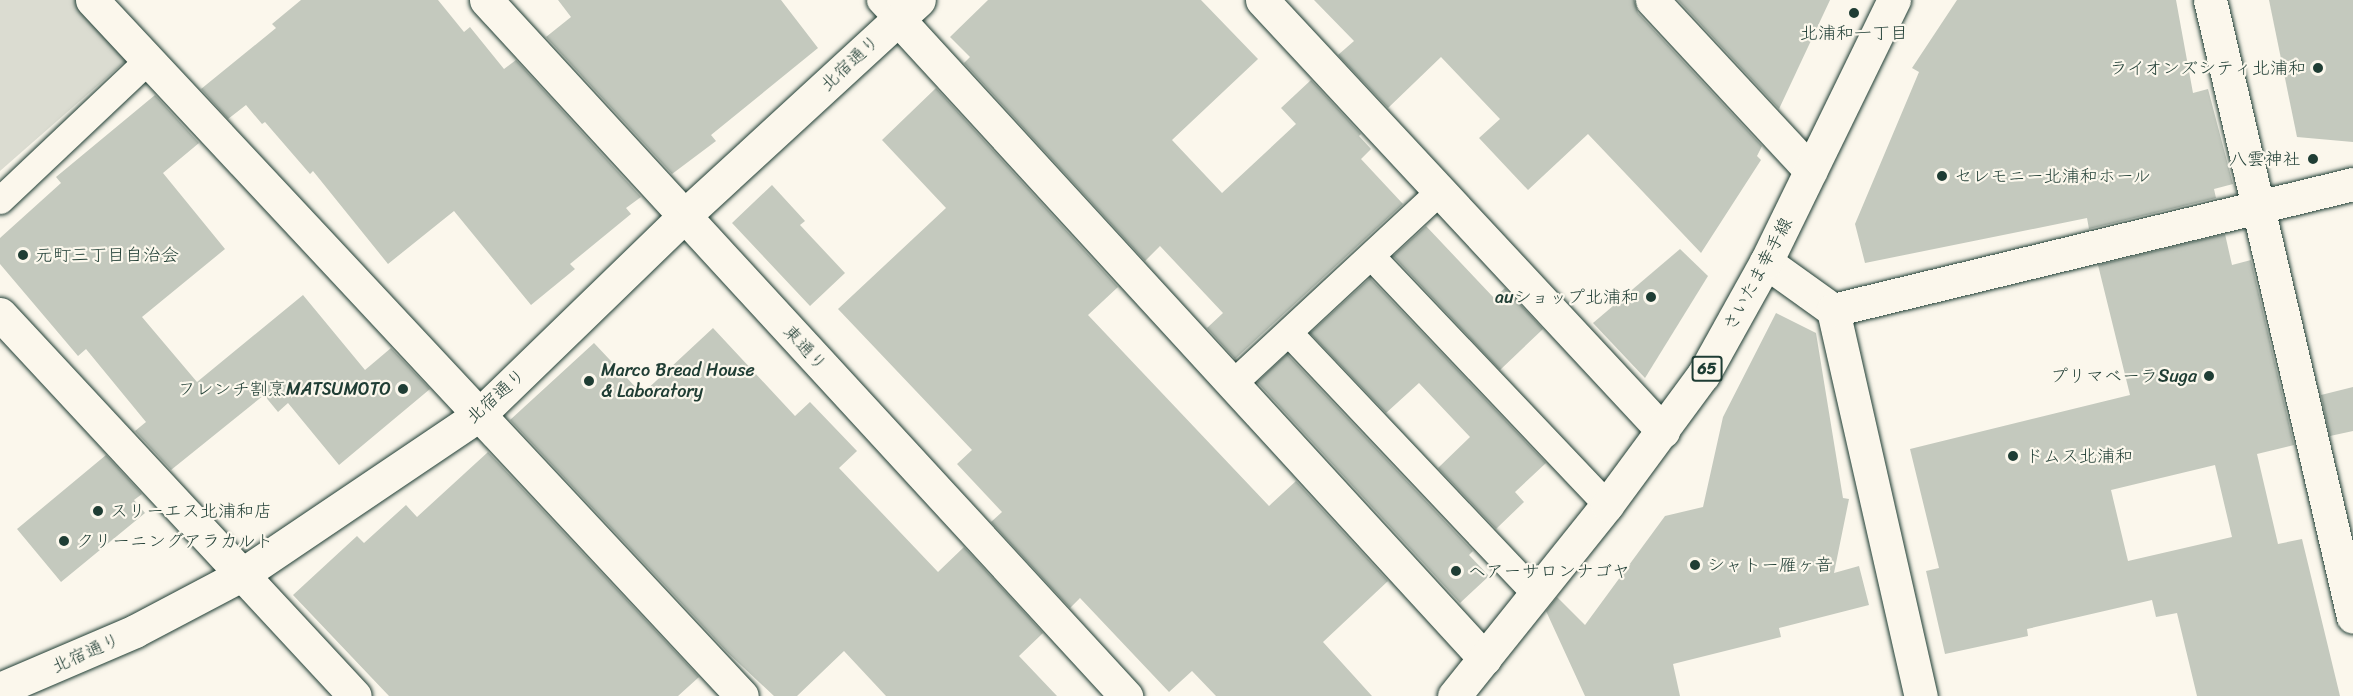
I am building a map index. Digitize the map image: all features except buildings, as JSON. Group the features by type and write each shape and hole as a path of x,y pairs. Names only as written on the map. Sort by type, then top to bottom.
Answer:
{"street":[{"path":"92,0 742,696"},
{"name":"東通り","path":"486,0 1126,696"},
{"path":"1262,0 1663,431"},
{"path":"1652,0 1811,171"},
{"name":"さいたま幸手線","path":"1454,696 1606,505 1703,375 1766,262 1894,0"},
{"path":"2210,0 2260,207 2353,617"},
{"path":"899,6 1233,383 1485,658"},
{"name":"北宿通り","path":"0,689 135,631 243,574 479,415 899,6"},
{"path":"1833,310 2353,184"},
{"path":"1766,262 1833,310 1921,696"},
{"path":"0,314 355,696"}],"lane":[{"path":"0,201 147,61"},
{"path":"1233,383 1441,190"},
{"path":"1371,255 1606,505"},
{"path":"1288,333 1536,594"}],"shaded area":[{"path":"0,0 77,0 129,58 0,171"}],"place":[{"name":"北浦和一丁目","path":"1854,13"},
{"name":"ライオンズシティ北浦和","path":"2318,68"},
{"name":"八雲神社","path":"2313,159"},
{"name":"セレモニー北浦和ホール","path":"1942,176"},
{"name":"元町三丁目自治会","path":"23,255"},
{"name":"auショップ北浦和","path":"1651,297"},
{"name":"プリマベーラSuga","path":"2209,376"},
{"name":"Marco Bread House & Laboratory","path":"589,381"},
{"name":"フレンチ割烹MATSUMOTO","path":"403,389"},
{"name":"ドムス北浦和","path":"2013,456"},
{"name":"スリーエス北浦和店","path":"98,511"},
{"name":"クリーニングアラカルト","path":"64,541"},
{"name":"シャトー雁ヶ音","path":"1695,565"},
{"name":"ヘアーサロンナゴヤ","path":"1456,571"}]}
